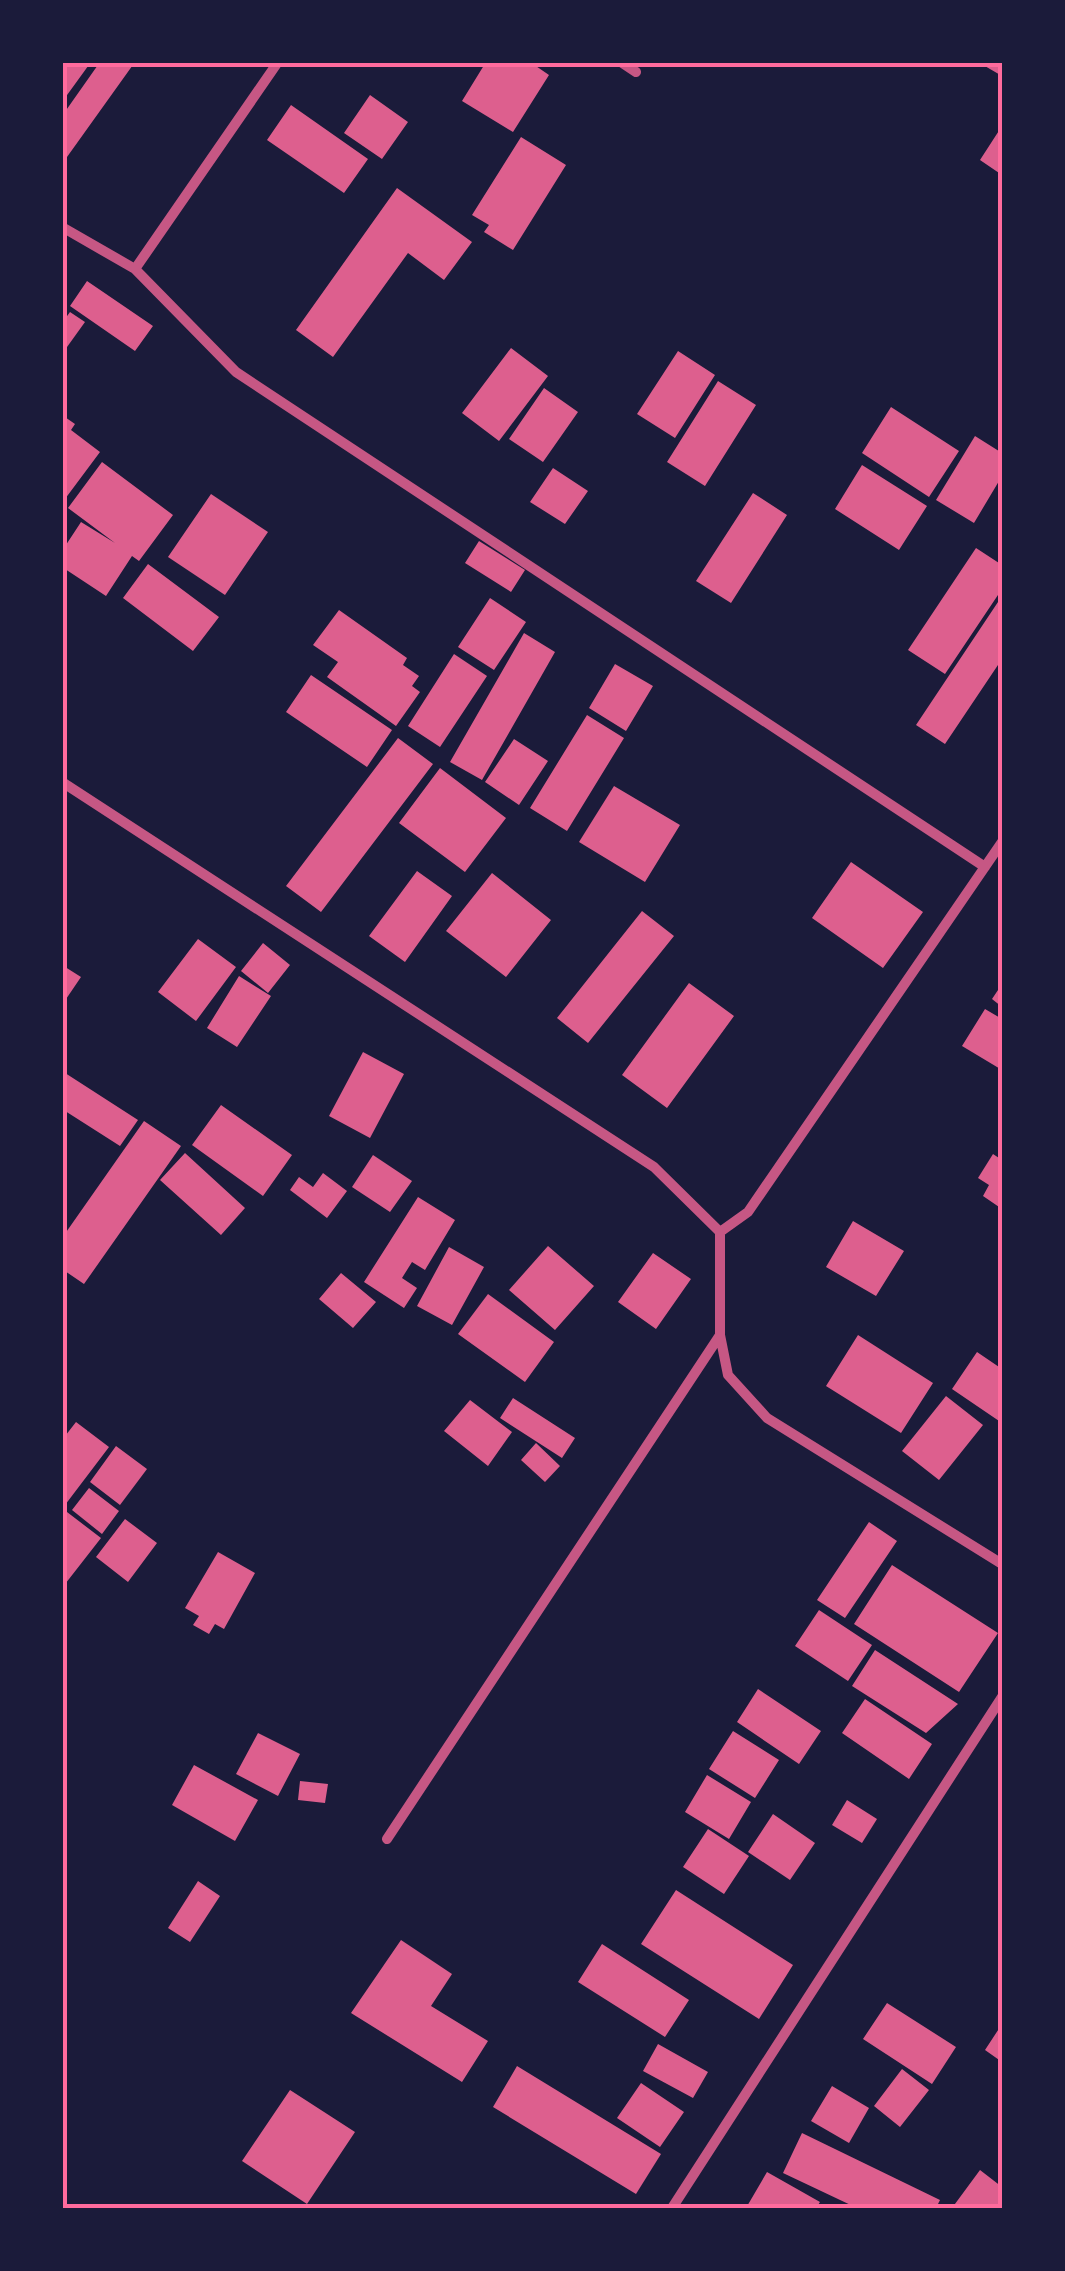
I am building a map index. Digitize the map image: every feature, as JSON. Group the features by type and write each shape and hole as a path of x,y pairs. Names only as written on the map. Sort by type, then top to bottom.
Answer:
{"street":[{"path":"135,269 278,62"},
{"path":"621,62 636,72"},
{"path":"62,226 135,269 236,372 985,867"},
{"path":"62,782 654,1167 720,1232 720,1335 728,1375 767,1418 1002,1564"},
{"path":"720,1232 748,1212 1002,842"},
{"path":"387,1839 720,1335"},
{"path":"672,2208 1002,1697"}],"building":[{"path":"62,62 91,62 62,102"},
{"path":"100,62 135,62 62,164 62,116"},
{"path":"486,62 530,62 549,75 513,132 462,101"},
{"path":"978,62 1002,62 1002,76"},
{"path":"370,95 408,122 382,159 344,133"},
{"path":"291,105 368,159 344,193 267,140"},
{"path":"1002,126 1002,175 980,160"},
{"path":"521,137 566,165 513,250 484,232 489,225 472,215"},
{"path":"397,188 472,242 444,280 408,253 333,357 296,330"},
{"path":"87,281 153,326 135,351 70,306"},
{"path":"70,312 85,322 62,354 62,323"},
{"path":"511,348 548,376 499,441 462,413"},
{"path":"678,351 715,375 675,438 637,414"},
{"path":"718,381 756,405 705,486 667,462"},
{"path":"544,388 578,412 543,462 509,439"},
{"path":"891,407 959,451 929,497 862,453"},
{"path":"62,415 75,424 71,430 100,452 62,503"},
{"path":"975,436 1002,453 1002,476 974,523 936,500"},
{"path":"102,462 173,515 139,561 132,556 106,596 62,567 62,551 81,522 115,543 68,508"},
{"path":"862,465 927,506 899,550 835,509"},
{"path":"553,468 588,491 565,524 530,502"},
{"path":"753,493 787,515 731,603 696,581"},
{"path":"211,494 268,532 225,595 168,557"},
{"path":"479,541 525,570 511,592 465,563"},
{"path":"976,548 1002,565 1002,589 945,674 908,650"},
{"path":"148,564 219,617 193,651 123,598"},
{"path":"1002,596 1002,659 945,744 916,725"},
{"path":"490,598 526,622 494,670 458,647"},
{"path":"339,610 407,658 403,665 419,676 412,686 420,692 396,726 327,677 338,662 313,645"},
{"path":"524,633 555,652 482,780 450,762"},
{"path":"454,654 487,676 440,747 408,726"},
{"path":"615,664 653,686 626,731 589,708"},
{"path":"311,675 392,730 367,767 286,712"},
{"path":"587,715 624,738 567,831 530,808"},
{"path":"398,738 433,764 321,912 286,886"},
{"path":"514,739 548,761 519,805 485,782"},
{"path":"440,768 506,818 465,872 399,823"},
{"path":"614,786 680,825 645,882 579,842"},
{"path":"851,862 923,912 883,968 812,918"},
{"path":"417,871 452,896 405,962 369,936"},
{"path":"492,873 551,920 506,977 446,931"},
{"path":"642,911 674,936 588,1043 557,1018"},
{"path":"198,939 236,967 196,1021 158,992"},
{"path":"263,943 290,965 268,993 241,971"},
{"path":"62,965 81,977 62,1005"},
{"path":"239,976 271,996 237,1047 207,1028"},
{"path":"689,983 734,1016 667,1108 622,1075"},
{"path":"1002,984 1002,1007 992,999"},
{"path":"985,1009 1002,1019 1002,1070 962,1046"},
{"path":"363,1052 404,1074 370,1138 329,1116"},
{"path":"62,1071 138,1120 120,1146 62,1109"},
{"path":"221,1105 292,1155 263,1196 192,1145"},
{"path":"144,1121 181,1146 84,1284 62,1269 62,1238"},
{"path":"185,1153 245,1208 221,1235 160,1180"},
{"path":"993,1154 1002,1160 1002,1209 983,1196 989,1185 978,1178"},
{"path":"373,1155 412,1181 390,1212 352,1187"},
{"path":"323,1173 347,1191 327,1218 290,1190 299,1177 313,1187"},
{"path":"418,1197 455,1220 425,1270 412,1262 402,1278 417,1288 404,1308 364,1282"},
{"path":"853,1221 904,1251 876,1296 826,1267"},
{"path":"548,1246 594,1286 555,1330 509,1290"},
{"path":"449,1247 484,1267 452,1325 417,1306"},
{"path":"653,1253 691,1279 656,1329 618,1302"},
{"path":"341,1273 376,1302 353,1328 319,1299"},
{"path":"488,1294 554,1342 525,1382 458,1334"},
{"path":"858,1335 933,1383 901,1433 826,1386"},
{"path":"977,1352 1002,1369 1002,1423 952,1389"},
{"path":"946,1396 983,1425 939,1480 902,1451"},
{"path":"513,1398 575,1438 562,1458 500,1418"},
{"path":"470,1400 512,1432 488,1466 444,1431"},
{"path":"76,1422 109,1447 62,1509 62,1440"},
{"path":"536,1443 560,1466 545,1482 521,1460"},
{"path":"116,1446 147,1469 120,1505 90,1482"},
{"path":"89,1488 119,1511 102,1534 72,1510"},
{"path":"67,1512 101,1538 62,1588 62,1518"},
{"path":"125,1519 157,1543 128,1582 96,1557"},
{"path":"869,1522 897,1541 845,1618 817,1600"},
{"path":"218,1552 255,1573 224,1629 215,1624 209,1634 193,1625 199,1616 185,1608"},
{"path":"892,1565 998,1633 959,1692 854,1624"},
{"path":"819,1610 872,1645 848,1681 795,1646"},
{"path":"875,1650 958,1704 926,1733 852,1686"},
{"path":"758,1689 821,1731 799,1764 737,1722"},
{"path":"865,1699 932,1744 909,1779 842,1733"},
{"path":"733,1731 779,1760 755,1798 709,1769"},
{"path":"258,1733 300,1754 278,1796 236,1774"},
{"path":"194,1765 258,1800 235,1841 172,1805"},
{"path":"707,1775 751,1802 729,1839 685,1812"},
{"path":"300,1781 328,1784 325,1803 298,1800"},
{"path":"847,1800 877,1819 862,1843 832,1825"},
{"path":"773,1814 815,1843 790,1880 748,1852"},
{"path":"708,1829 749,1856 724,1894 683,1867"},
{"path":"198,1881 220,1896 190,1942 168,1928"},
{"path":"676,1890 793,1965 759,2019 641,1944"},
{"path":"401,1940 452,1974 431,2006 488,2041 462,2082 351,2013"},
{"path":"602,1944 689,2000 665,2037 578,1982"},
{"path":"887,2003 956,2047 932,2084 863,2039"},
{"path":"1002,2024 1002,2062 985,2050"},
{"path":"658,2044 708,2072 693,2098 643,2071"},
{"path":"517,2066 661,2154 636,2194 493,2107"},
{"path":"902,2069 929,2090 900,2127 874,2106"},
{"path":"641,2083 684,2112 660,2147 617,2118"},
{"path":"832,2086 869,2108 849,2143 811,2121"},
{"path":"290,2090 355,2132 307,2204 242,2161"},
{"path":"802,2133 940,2200 936,2208 857,2208 783,2173"},
{"path":"980,2170 1002,2187 1002,2208 952,2208"},
{"path":"767,2172 820,2202 816,2208 746,2208"}]}
